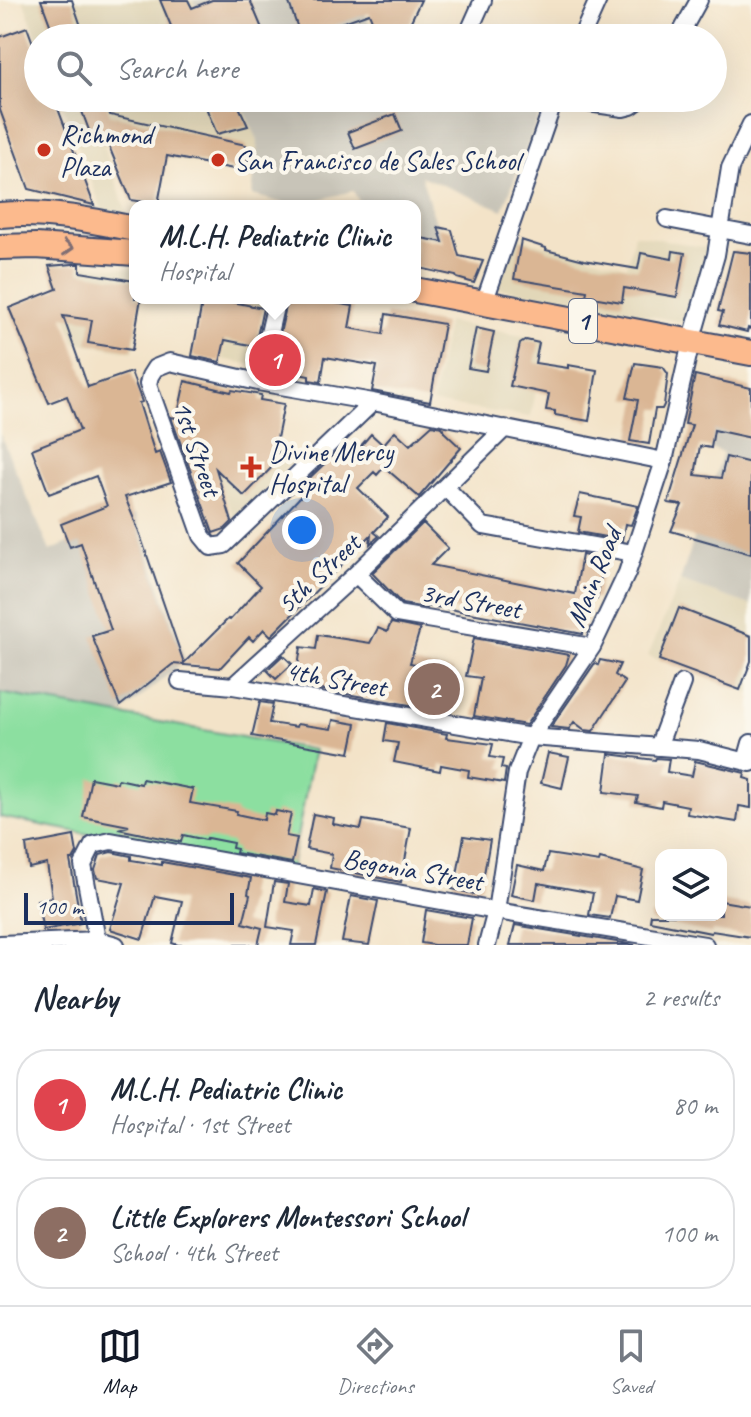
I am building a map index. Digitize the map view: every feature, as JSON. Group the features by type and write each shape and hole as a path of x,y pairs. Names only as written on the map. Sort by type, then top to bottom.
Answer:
{"highway":[{"path":"0,215 25,213 70,217 129,228"},
{"path":"0,247 36,246 129,253"},
{"name":"1","path":"421,291 751,353"}],"street":[{"path":"472,24 483,0"},
{"path":"587,24 598,0"},
{"path":"686,24 699,0"},
{"path":"484,303 549,112"},
{"name":"Main Road","path":"487,945 496,911 517,772 531,737 592,647 627,573 664,461 691,342 716,255 730,168 751,124"},
{"path":"667,219 751,235"},
{"path":"258,382 276,304"},
{"name":"1st Street","path":"373,402 224,545 211,547 202,536 148,384 155,368 170,362 258,382 373,402 664,461"},
{"name":"5th Street","path":"233,686 356,574 505,428"},
{"path":"445,487 483,526 633,553"},
{"name":"3rd Street","path":"356,574 397,614 592,647"},
{"name":"4th Street","path":"180,681 233,686 531,737 699,750 748,762"},
{"path":"658,747 682,683"},
{"path":"748,762 751,743"},
{"name":"Begonia Street","path":"98,942 83,865 93,845 111,841 496,911 705,945"},
{"path":"0,944 98,942 116,945"}],"shaded area":[{"path":"23,0 193,0 204,24 32,24"},
{"path":"193,0 360,0 369,24 204,24"},
{"name":"San Francisco de Sales School","path":"65,112 245,112 258,140 255,175 104,146 128,217 103,212"},
{"path":"245,112 540,112 503,210 421,176 441,239 421,235 421,200 358,200 353,191 318,200 271,200 252,195 258,140"},
{"path":"634,234 707,248 688,323 496,288 512,236 627,266"},
{"path":"48,262 129,269 129,304 141,304 133,352 75,342"},
{"path":"234,304 265,304 253,365 222,359"},
{"path":"447,322 545,340 531,417 432,403"},
{"path":"714,430 751,439 751,605 680,581 723,453 711,448"},
{"name":"Divine Mercy Hospital","path":"263,431 294,460 235,521 205,444"},
{"path":"0,434 50,551 135,514 185,660 121,714 0,693"},
{"path":"680,581 751,605 751,694 648,656"}],"green space":[{"path":"0,693 314,750 290,873 0,817"}],"building":[{"path":"41,0 72,0 80,24 50,24"},
{"path":"160,0 188,0 192,8 212,0 250,0 260,24 170,24"},
{"path":"288,0 421,0 410,24 373,24 369,13 338,24 296,24"},
{"name":"Richmond Plaza","path":"24,28 24,112 59,112 94,205 29,189 0,110 0,37"},
{"path":"82,112 109,112 110,115 246,145 249,172 167,156 159,200 131,200 108,144 93,141"},
{"path":"208,112 242,112 248,126 217,134"},
{"path":"395,114 402,131 355,149 348,132"},
{"path":"438,227 452,230 459,256 483,261 474,283 421,268 421,238 443,242"},
{"path":"521,240 584,260 638,269 641,253 672,259 673,251 685,253 677,297 624,288 622,302 586,296 587,291 514,279"},
{"path":"733,251 751,253 751,329 748,328 747,332 719,325 723,312 718,311"},
{"path":"80,264 80,272 129,280 129,304 140,304 132,350 88,343 92,320 63,316 88,387 131,372 155,454 160,452 171,482 125,497 184,663 261,586 238,563 302,495 297,490 343,446 353,455 371,434 383,445 395,431 410,445 432,425 442,427 461,448 419,497 384,467 377,475 374,472 358,488 388,517 374,532 379,536 370,544 371,535 271,636 264,629 253,641 249,637 220,668 173,664 120,706 92,636 111,630 81,543 70,547 61,524 107,506 96,476 49,494 32,449 80,430 67,396 49,403 9,308 57,289 49,266"},
{"path":"202,304 242,304 263,308 255,346 225,340 220,362 192,356"},
{"path":"287,304 353,306 349,328 383,334 386,314 444,324 430,402 372,391 377,366 325,357 321,382 309,380 309,376 272,369"},
{"path":"476,328 494,332 486,371 468,368"},
{"path":"526,340 539,343 535,363 597,370 589,421 555,415 555,411 546,410 549,394 510,386 520,344"},
{"path":"635,363 663,367 668,374 664,405 662,409 655,409 649,444 630,441 638,400 627,398"},
{"path":"695,375 751,388 751,438 714,430 711,448 700,446 695,475 721,478 726,457 751,463 751,554 671,531 682,505 668,503 692,425 685,424"},
{"path":"185,381 231,392 261,395 260,400 284,404 275,448 279,452 273,458 277,462 244,496 216,469 232,522 225,529 213,533 171,417 177,418"},
{"path":"580,494 638,506 631,525 625,524 622,540 578,532 581,517 574,516"},
{"path":"423,523 448,548 431,565 575,594 582,555 604,559 597,599 589,597 583,634 444,608 402,604 372,573"},
{"path":"679,608 751,636 751,661 740,690 659,660"},
{"path":"391,623 420,629 410,663 453,671 444,711 295,685 301,647 316,649 318,635 370,643 378,628 387,632"},
{"path":"474,638 569,655 566,665 526,725 474,716 481,678 466,676"},
{"path":"283,655 292,664 276,679 267,670"},
{"path":"600,660 620,664 615,675 625,682 593,731 585,730 574,722 569,729 551,727 595,663 598,665"},
{"path":"260,702 273,704 269,723 331,729 333,720 356,724 350,753 252,736"},
{"path":"387,723 447,734 446,738 493,744 490,757 503,759 501,768 506,769 504,783 468,777 469,770 441,765 440,771 394,762 398,743 384,741"},
{"path":"548,753 569,757 562,788 541,783"},
{"path":"609,754 669,759 667,772 692,776 695,761 745,773 744,778 751,780 751,808 739,806 737,822 687,814 688,806 662,801 661,807 636,802 638,796 604,792"},
{"path":"91,778 141,784 142,779 193,789 190,803 237,811 236,814 264,820 265,813 275,815 276,811 291,814 286,836 297,838 292,863 236,853 233,843 183,835 181,842 118,829 129,826 83,817"},
{"path":"313,814 334,818 333,824 361,829 363,820 411,828 401,882 330,868 332,854 306,849"},
{"path":"74,836 77,853 70,860 81,923 43,930 37,900 52,897 47,864 29,868 26,845"},
{"path":"464,836 490,840 482,885 474,894 452,889"},
{"path":"111,852 131,856 131,860 162,865 162,862 251,878 243,923 262,928 258,945 172,943 182,901 155,896 142,939 110,929 124,883 97,878 95,870 100,855"},
{"path":"548,854 599,862 600,859 643,870 637,900 615,896 610,918 589,915 593,893 538,883 535,900 511,895 517,865 544,871"},
{"path":"274,882 288,884 285,902 311,906 314,889 327,892 316,945 291,945 294,931 267,927"},
{"path":"351,896 378,901 369,945 342,942"},
{"path":"727,902 751,906 751,937 650,921 651,915 655,915 655,921 727,921"},
{"path":"426,910 472,918 467,945 421,943"},
{"path":"515,925 635,945 510,945"}],"place":[{"name":"Richmond Plaza","path":"44,150"},
{"name":"San Francisco de Sales School","path":"218,160"},
{"name":"M.L.H. Pediatric Clinic","path":"275,360"},
{"name":"Divine Mercy Hospital","path":"251,467"},
{"name":"Little Explorers Montessori School","path":"434,689"}]}
